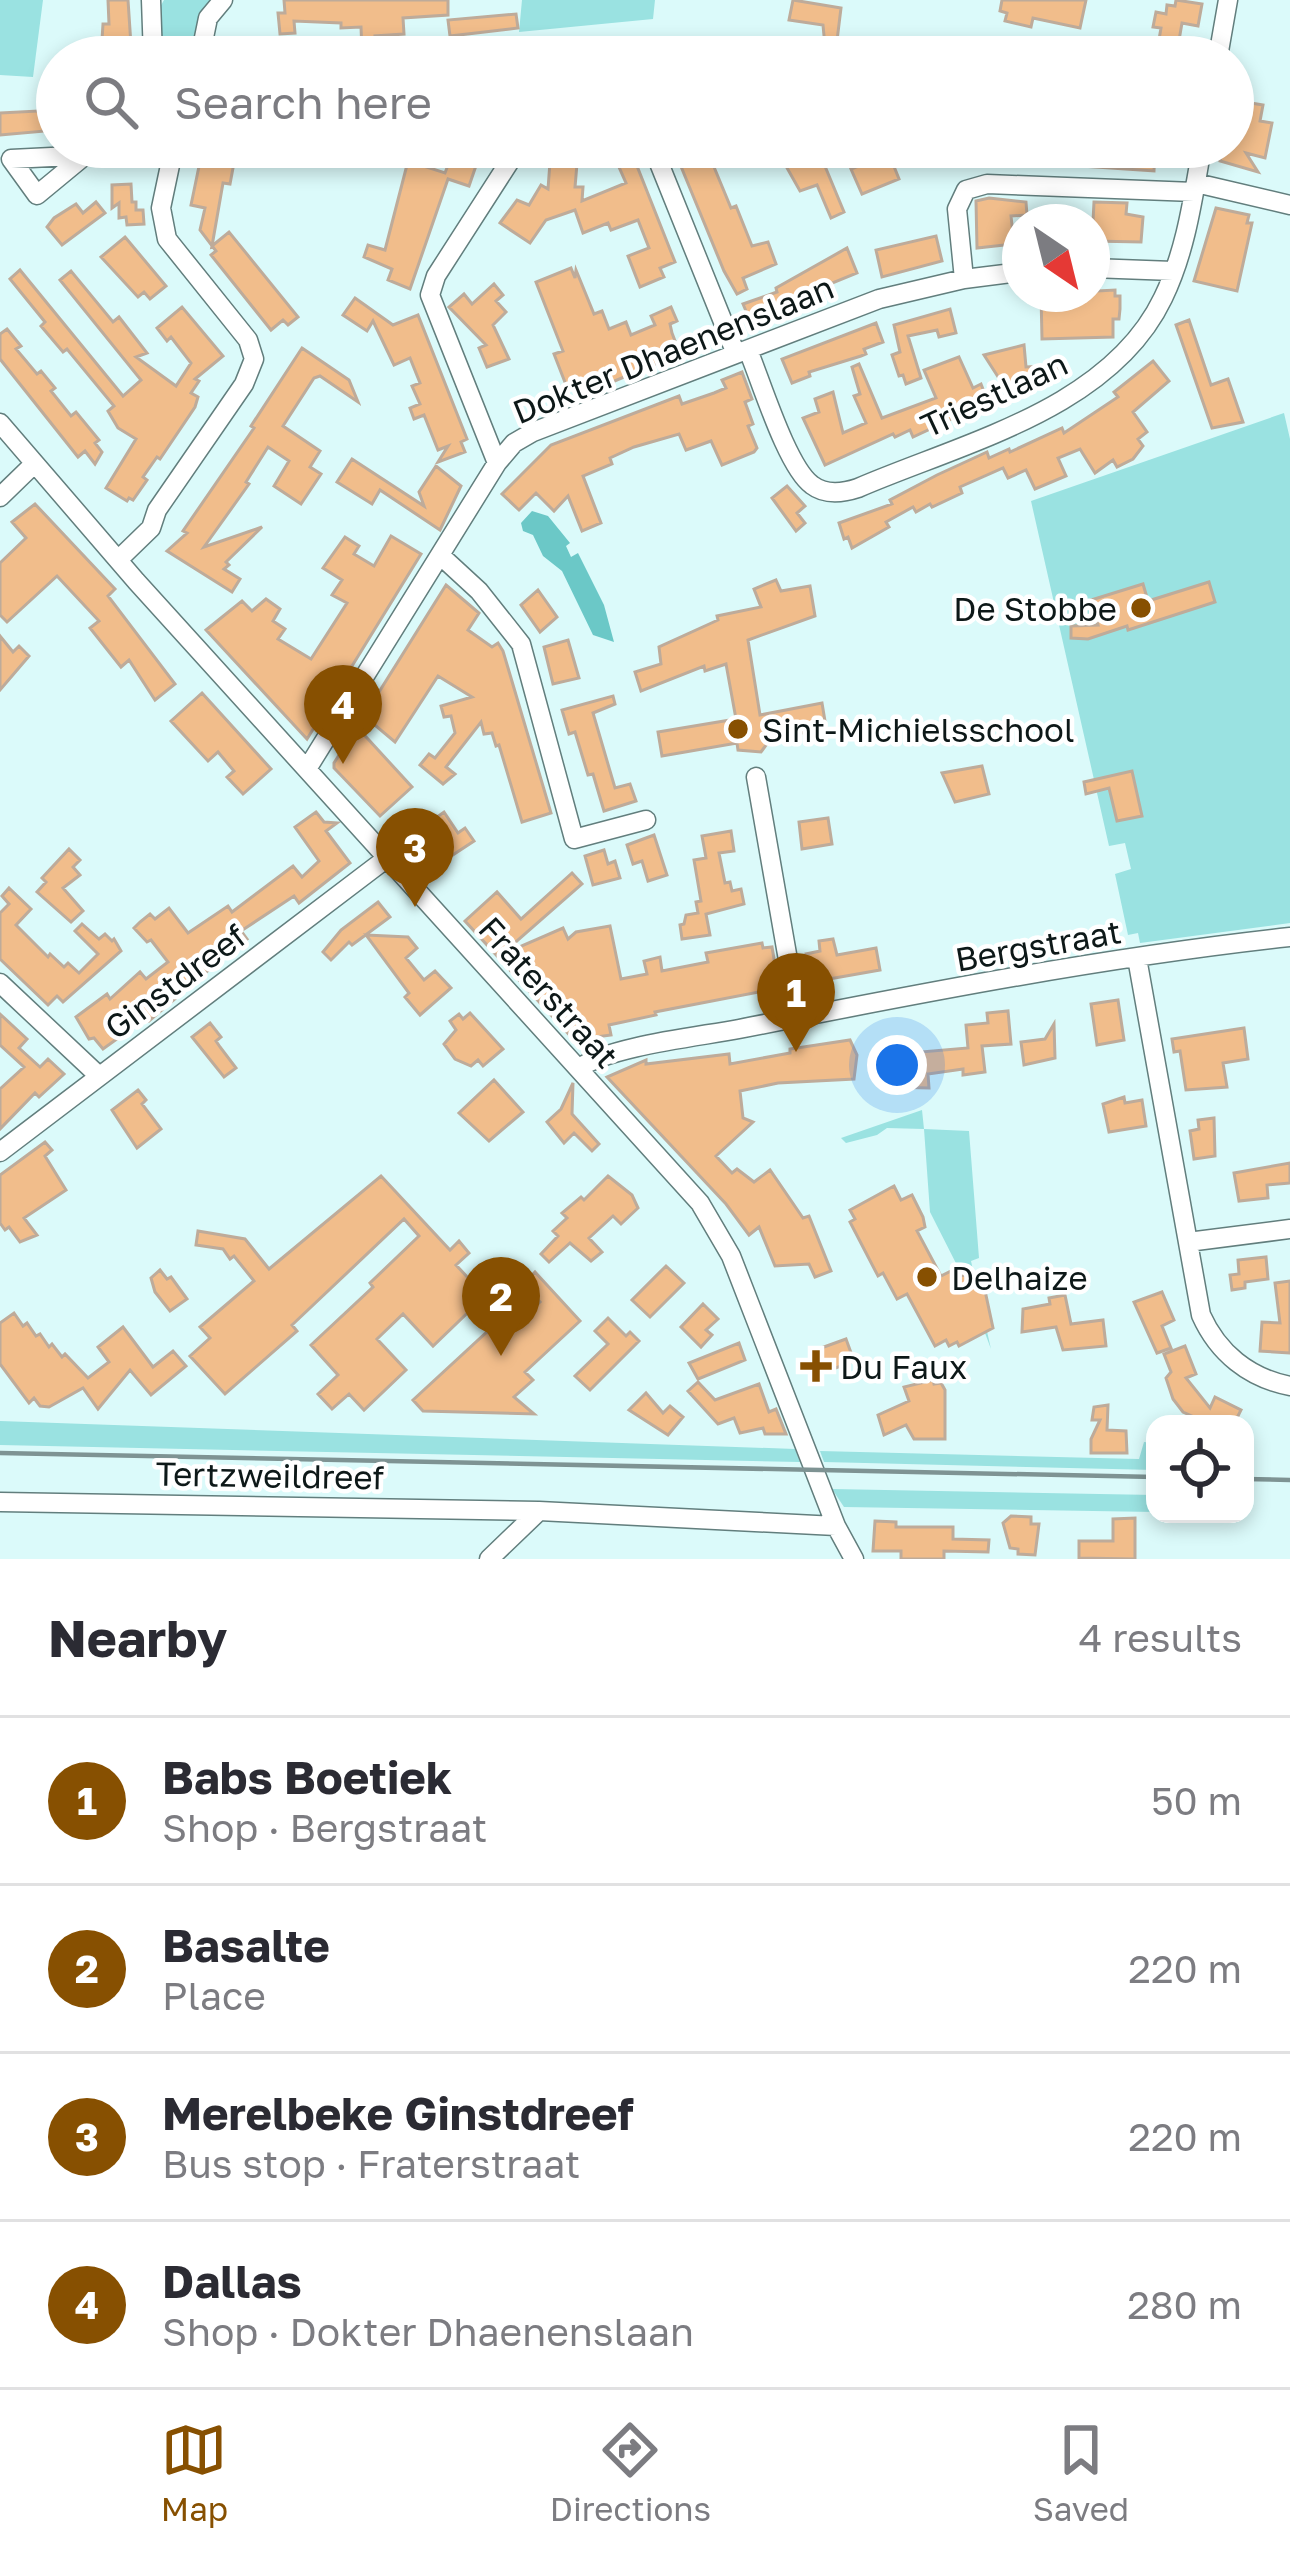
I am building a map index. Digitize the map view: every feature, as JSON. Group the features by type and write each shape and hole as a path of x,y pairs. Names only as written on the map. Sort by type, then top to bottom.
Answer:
{"street":[{"path":"151,0 152,36"},
{"path":"204,36 208,18 223,0"},
{"path":"1222,36 1228,0"},
{"path":"118,560 151,528 157,510 244,384 254,359 248,340 167,239 161,208 170,168"},
{"path":"496,463 430,295 436,276 505,168"},
{"name":"Triestlaan","path":"660,168 798,469 815,488 846,492 1078,393 1133,344 1164,297 1198,168"},
{"path":"964,279 957,209 965,190 987,184 1195,188 1290,205"},
{"path":"1110,267 1173,271"},
{"name":"Dokter Dhaenenslaan","path":"307,770 496,463 514,443 532,432 879,299 1002,274"},
{"name":"Fraterstraat","path":"0,423 307,770 681,1179 717,1228 836,1526 854,1559"},
{"path":"0,496 34,464"},
{"path":"441,556 478,591 521,644 574,839 646,820"},
{"path":"756,777 798,1017"},
{"name":"Ginstdreef","path":"0,1152 387,858"},
{"name":"Bergstraat","path":"579,1069 599,1058 798,1017 1137,958 1290,937"},
{"path":"1137,958 1197,1302 1213,1337 1236,1363 1290,1386"},
{"path":"0,982 99,1076"},
{"path":"1188,1242 1290,1229"},
{"name":"Tertzweildreef","path":"0,1502 539,1511 836,1526"},
{"path":"489,1559 539,1511"}],"shaded area":[{"path":"0,0 43,0 33,77 0,75"},
{"path":"164,0 215,0 202,36 161,36"},
{"path":"522,0 655,0 653,19 519,32"},
{"path":"1284,413 1290,439 1290,923 1140,943 1138,933 1128,935 1115,874 1131,869 1125,843 1109,846 1031,501"},
{"path":"532,511 548,516 570,543 566,546 571,557 578,553 604,605 614,642 593,635 562,571 543,556 533,535 523,531 521,523"},
{"path":"922,1110 924,1129 887,1128 846,1143 841,1138"},
{"path":"924,1129 969,1131 979,1258 971,1261 991,1349 967,1285 930,1212"},
{"path":"0,1421 795,1449 800,1462 0,1445"},
{"path":"1146,1442 1146,1470 824,1462 820,1451 1139,1459"},
{"path":"832,1489 1146,1495 1146,1512 844,1507"}],"building":[{"path":"108,0 128,0 130,36 102,36 103,24 109,24"},
{"path":"284,0 448,0 448,15 403,18 404,34 361,36 361,27 294,21 295,33 280,34 278,13 285,13"},
{"path":"793,0 841,8 838,36 824,36 823,25 789,20"},
{"path":"1002,0 1086,0 1080,28 1033,18 1031,27 1005,21"},
{"path":"1176,0 1202,4 1198,26 1182,23 1180,36 1160,36 1161,28 1153,27 1156,12 1166,14 1167,5 1175,6"},
{"path":"516,14 518,28 450,36 448,20"},
{"path":"1254,104 1263,105 1260,121 1272,123 1265,158 1254,155"},
{"path":"36,111 36,132 0,135 0,113"},
{"path":"199,168 233,168 230,184 223,183 212,246 200,230 205,208 191,205"},
{"path":"406,168 445,173 447,168 475,168 469,186 448,179 410,289 388,280 392,269 364,257 368,245 385,250"},
{"path":"550,168 577,168 575,187 583,187 582,201 626,183 619,168 638,168 675,262 660,268 664,277 640,287 628,256 649,248 638,220 611,230 608,223 583,233 575,210 546,220 530,243 500,223 517,200 529,205 541,185 548,189"},
{"path":"682,168 714,168 752,246 768,242 776,264 743,278 747,289 737,294"},
{"path":"787,168 826,168 844,212 831,218 817,185 800,191"},
{"path":"895,168 899,179 862,194 851,169"},
{"path":"131,184 132,202 136,210 143,210 144,224 127,225 126,217 119,218 119,203 112,208 112,185"},
{"path":"976,201 1026,202 1002,204 1002,245 977,248"},
{"path":"96,202 105,213 62,245 47,227 76,204 83,213"},
{"path":"1127,203 1126,214 1143,217 1141,242 1110,241 1110,204 1094,204"},
{"path":"1216,208 1249,215 1247,223 1252,223 1237,291 1194,281"},
{"path":"229,232 298,317 288,325 283,320 271,330 211,255 216,251 212,246"},
{"path":"936,236 942,261 882,277 876,250"},
{"path":"125,237 166,286 150,299 144,292 138,297 101,257"},
{"path":"847,248 857,273 815,290 802,298 804,304 752,325 743,304 777,292 776,288"},
{"path":"571,268 594,314 602,311 609,329 626,322 631,335 655,325 651,316 671,307 677,321 670,324 680,354 605,385 602,376 568,390 554,354 563,351 536,282"},
{"path":"20,270 123,396 141,380 60,280 71,271 113,322 119,317 147,353 136,357 176,386 191,363 171,337 167,341 157,328 182,307 223,356 195,379 199,381 191,393 198,397 195,407 143,477 147,480 133,500 106,488 136,439 118,428 108,411 114,406 67,349 63,352 41,326 45,322 10,279"},
{"path":"494,284 503,295 496,301 506,312 493,325 509,359 487,367 479,348 486,345 449,307 464,294 472,304"},
{"path":"1110,290 1120,296 1113,337 1042,339 1041,312 1110,312"},
{"path":"355,298 393,325 418,315 467,439 461,442 465,452 438,462 448,446 438,450 424,415 414,419 410,408 420,404 412,386 420,383 410,358 394,365 373,321 367,331 343,315"},
{"path":"950,309 956,333 939,337 937,330 908,336 921,378 906,384 892,355 900,352 894,325"},
{"path":"1189,320 1211,385 1228,379 1243,422 1212,428 1176,325"},
{"path":"876,323 883,342 864,349 866,354 809,372 810,376 792,383 782,359"},
{"path":"7,329 21,346 16,349 55,388 51,391 71,416 76,412 99,440 95,443 102,452 95,464 85,451 78,457 0,359 0,334"},
{"path":"1024,345 1026,367 1064,365 1011,397 984,355"},
{"path":"302,348 349,380 358,402 320,376 314,378 283,426 320,451 310,467 321,474 301,504 274,486 289,461 268,447 249,484 204,547 262,527 226,562 229,565 224,569 240,579 232,592 167,551 187,533 183,531"},
{"path":"959,357 973,388 981,384 988,402 913,437 910,430 893,434 825,465 803,418 819,412 815,399 833,392 843,433 866,423 854,396 860,394 852,367 859,364 882,418 936,398 924,370"},
{"path":"1153,361 1169,381 1133,412 1147,432 1138,439 1143,446 1133,459 1117,467 1113,460 1095,473 1080,449 1058,458 1066,476 1035,489 1026,470 1008,478 1003,468 960,487 962,493 932,507 916,512 913,507 852,548 848,537 844,539 839,523 892,504 890,500 937,475 987,452 989,458 1062,428 1064,433 1118,397 1114,392"},
{"path":"742,372 752,399 745,402 753,424 748,426 757,448 754,452 722,465 711,441 686,450 679,434 610,458 612,464 583,476 601,523 582,531 568,496 554,511 536,493 519,510 502,494 551,445 679,396 682,404 714,393 726,388 722,380"},
{"path":"352,459 424,506 419,492 436,466 461,486 440,530 380,490 372,504 337,482"},
{"path":"787,486 805,506 797,513 805,523 796,531 772,498"},
{"path":"35,504 115,589 108,596 175,684 155,700 129,660 121,667 90,628 99,621 57,576 7,622 0,615 0,563 26,538 12,522"},
{"path":"391,536 421,554 307,739 206,630 242,601 252,611 266,599 280,609 273,621 285,629 278,639 311,659 347,603 332,595 342,580 323,568 345,537 359,546 354,554 374,566"},
{"path":"776,580 781,591 810,586 815,616 748,640 760,715 822,703 826,727 769,741 761,752 738,750 737,743 662,756 658,732 736,719 726,664 705,671 704,666 641,691 635,672 661,664 659,647 718,620 717,616 761,607 754,589"},
{"name":"De Stobbe","path":"1209,582 1215,602 1128,630 1127,626 1088,639 1071,638 1071,626 1098,625 1091,600 1143,584 1148,601"},
{"path":"446,585 479,613 468,630 492,647 498,643 503,651 551,813 522,822 499,745 492,733 484,734 481,722 446,767 455,774 443,784 420,765 429,754 435,758 455,733 451,716 444,717 441,706 472,697 438,676 395,742 364,716"},
{"path":"538,590 557,617 540,632 521,605"},
{"path":"0,636 13,652 19,646 29,656 0,690"},
{"path":"568,640 579,678 553,684 544,647"},
{"path":"202,693 271,769 243,794 227,777 234,771 218,752 208,761 171,721"},
{"path":"613,696 615,704 593,713 615,788 630,784 636,801 604,811 593,774 588,775 575,732 569,734 562,710"},
{"path":"357,727 412,787 380,816 334,768"},
{"path":"982,766 989,794 955,802 942,773"},
{"path":"1132,771 1142,816 1117,821 1109,788 1086,794 1084,782"},
{"path":"316,812 324,822 337,823 326,831 350,863 299,903 294,896 241,931 247,939 213,959 217,963 149,1021 146,1018 103,1049 94,1038 89,1039 76,1017 107,994 110,999 140,972 146,979 168,962 134,928 140,922 150,914 155,919 169,908 188,933 228,906 232,912 293,866 302,877 319,861 295,827"},
{"path":"444,812 458,833 465,828 474,841 433,868 410,836"},
{"path":"828,818 832,844 802,849 799,822"},
{"path":"731,831 734,851 719,853 725,883 730,882 732,891 741,889 744,904 706,914 710,935 682,939 680,925 686,915 698,913 696,902 701,901 694,860 706,858 702,836"},
{"path":"654,835 667,875 648,881 642,861 633,864 627,845"},
{"path":"69,849 80,860 73,867 80,875 63,888 83,911 71,922 37,892 46,882 42,878"},
{"path":"604,850 608,864 615,861 620,878 593,885 585,856"},
{"path":"572,873 582,884 501,955 563,928 568,939 576,932 610,926 621,979 647,974 644,961 660,957 662,971 708,962 706,953 762,943 763,948 772,947 779,988 655,1012 609,1025 611,1035 574,1040 465,921 497,892 521,919"},
{"path":"9,888 31,909 16,925 64,967 68,963 79,973 98,954 75,931 82,924 99,939 105,934 114,939 121,951 63,1002 57,996 48,1005 0,959 0,913 9,904 2,896"},
{"path":"378,902 390,917 352,945 349,942 331,960 323,952 341,930"},
{"path":"366,935 408,937 417,948 406,958 424,980 435,971 451,988 420,1015"},
{"path":"833,939 837,955 876,948 880,970 812,982 806,954 820,951 819,941"},
{"path":"1118,1000 1124,1040 1097,1045 1091,1004"},
{"path":"1008,1011 1011,1044 982,1046 985,1072 963,1075 963,1069 928,1074 929,1088 887,1087 886,1074 881,1073 881,1046 909,1049 910,1053 968,1048 966,1025 988,1023 987,1013"},
{"path":"470,1013 503,1049 483,1066 478,1060 471,1066 455,1059 444,1044 456,1030 450,1021"},
{"path":"0,1014 27,1039 19,1048 40,1067 48,1059 64,1074 39,1097 35,1093 0,1129 0,1089 24,1067 0,1045"},
{"path":"210,1023 221,1037 216,1041 236,1068 224,1077 192,1037"},
{"path":"1054,1024 1055,1058 1024,1065 1021,1042 1045,1039"},
{"path":"1244,1028 1248,1059 1223,1063 1227,1087 1186,1090 1180,1051 1174,1052 1172,1039"},
{"path":"850,1040 857,1055 854,1079 778,1083 740,1091 743,1118 753,1122 716,1156 732,1173 737,1169 754,1182 770,1170 803,1218 809,1216 831,1271 815,1277 809,1264 775,1266 759,1227 749,1235 726,1204 607,1077 646,1060 646,1064 729,1054 730,1064"},
{"path":"494,1080 523,1112 489,1141 459,1113"},
{"path":"573,1083 572,1114 599,1144 592,1151 574,1133 564,1143 547,1122 561,1109"},
{"path":"138,1090 146,1100 142,1104 161,1129 137,1148 112,1110"},
{"path":"1124,1097 1125,1103 1142,1100 1146,1126 1109,1132 1103,1104"},
{"path":"1214,1118 1215,1156 1194,1159 1190,1131 1199,1129 1198,1120"},
{"path":"45,1142 52,1150 45,1156 66,1190 24,1218 37,1235 20,1242 0,1223 0,1175"},
{"path":"1290,1163 1290,1183 1267,1185 1268,1198 1239,1201 1234,1173"},
{"path":"381,1176 450,1250 459,1241 469,1253 456,1265 485,1296 433,1346 403,1314 377,1339 406,1370 364,1410 349,1394 332,1409 318,1394 338,1375 311,1345 419,1236 404,1219 292,1325 297,1331 225,1394 190,1356 210,1338 200,1327 254,1281 223,1249 196,1245 198,1231 245,1239 269,1269"},
{"path":"608,1176 632,1195 638,1208 621,1224 613,1216 589,1238 602,1252 591,1261 570,1243 549,1262 541,1254 558,1236 553,1231 567,1218 562,1213 581,1197 584,1200"},
{"path":"894,1186 901,1200 912,1195 925,1227 917,1231 941,1276 951,1271 954,1277 981,1272 993,1328 959,1346 957,1342 949,1346 946,1340 935,1346 907,1294 897,1299 883,1273 878,1276 850,1222 855,1219 850,1210"},
{"path":"1266,1257 1268,1279 1245,1282 1245,1288 1232,1290 1230,1275 1239,1274 1238,1260"},
{"path":"666,1266 684,1283 650,1317 632,1300"},
{"path":"160,1270 187,1299 170,1311 151,1278"},
{"path":"535,1272 580,1321 525,1372 533,1380 514,1397 534,1414 423,1411 413,1400 488,1331 497,1341 540,1302 523,1284"},
{"path":"1290,1281 1290,1353 1260,1351 1262,1322 1280,1323 1275,1283"},
{"path":"1162,1292 1174,1320 1162,1326 1171,1348 1157,1353 1134,1302"},
{"path":"1065,1295 1071,1324 1103,1320 1106,1346 1063,1350 1056,1327 1022,1332 1023,1309 1050,1304 1049,1298"},
{"path":"703,1304 718,1319 706,1330 712,1335 701,1347 681,1327"},
{"path":"14,1313 23,1326 27,1323 36,1336 40,1334 62,1357 65,1354 88,1378 109,1362 98,1347 123,1327 153,1367 173,1351 186,1366 151,1395 130,1370 98,1409 83,1388 49,1407 40,1406 34,1398 29,1403 0,1364 0,1323"},
{"path":"608,1318 626,1336 630,1332 639,1341 590,1390 575,1376 608,1344 595,1331"},
{"path":"846,1339 854,1361 815,1376 810,1352"},
{"path":"739,1343 745,1360 698,1379 689,1363"},
{"path":"1185,1346 1196,1374 1186,1378 1210,1408 1215,1397 1241,1410 1238,1415 1183,1412 1166,1378 1171,1372 1164,1354"},
{"path":"933,1380 945,1390 945,1439 914,1439 906,1425 884,1435 878,1415 909,1401 904,1387"},
{"path":"698,1382 715,1400 759,1384 769,1412 776,1409 786,1434 765,1434 763,1428 740,1433 734,1418 718,1424 688,1391"},
{"path":"646,1393 663,1413 670,1406 683,1417 668,1435 629,1410"},
{"path":"1108,1405 1107,1430 1126,1431 1127,1453 1091,1453 1091,1439 1100,1420 1092,1420 1094,1407"},
{"path":"1011,1516 1031,1517 1031,1524 1039,1524 1035,1555 1018,1554 1018,1549 1010,1548 1003,1523"},
{"path":"1135,1518 1135,1559 1079,1558 1079,1541 1113,1541 1113,1519"},
{"path":"875,1521 896,1522 896,1527 953,1527 953,1539 989,1540 988,1552 944,1551 944,1559 901,1559 901,1551 873,1551"}],"railway":[{"path":"0,1453 1146,1477"},
{"path":"1254,1479 1290,1480"}],"place":[{"name":"De Stobbe","path":"1141,608"},
{"name":"Sint-Michielsschool","path":"738,729"},
{"name":"Dallas","path":"343,764"},
{"name":"Merelbeke Ginstdreef","path":"415,907"},
{"name":"Babs Boetiek","path":"796,1052"},
{"name":"Delhaize","path":"927,1277"},
{"name":"Basalte","path":"501,1356"},
{"name":"Du Faux","path":"816,1366"}]}
